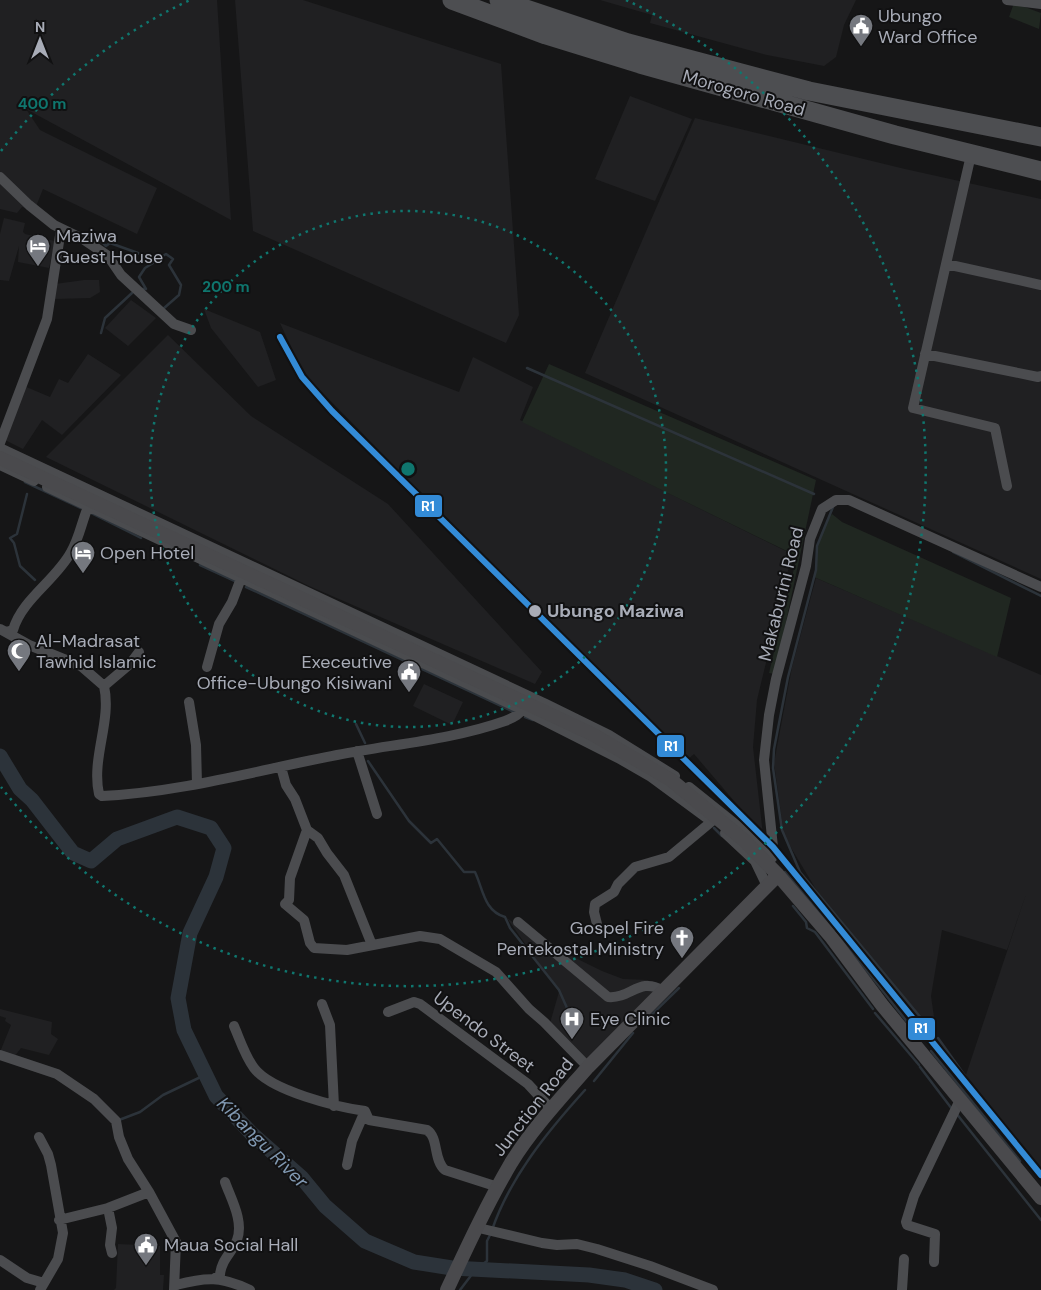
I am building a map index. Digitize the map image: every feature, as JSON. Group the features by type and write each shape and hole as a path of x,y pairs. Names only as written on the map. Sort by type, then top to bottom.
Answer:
{"highway":[{"name":"Morogoro Road","path":"452,0 546,35 640,64 971,154 1041,171"},
{"name":"Morogoro Road","path":"499,0 520,3 628,42 808,91 1041,137"}],"main road":[{"path":"0,458 242,576 524,706 592,734 664,775 773,865 832,938 882,1005 1041,1198"},
{"name":"Junction Road","path":"474,1243 496,1192 512,1162 552,1110 588,1067 662,990 767,886 773,865"},
{"name":"Junction Road","path":"474,1243 483,1229 492,1208 496,1192"},
{"path":"454,1286 474,1243"}],"street":[{"path":"1007,0 1041,4"},
{"path":"971,154 913,408 995,428 1007,486"},
{"path":"0,177 29,205 60,229 96,246 108,256 121,275 141,295 174,324 191,330"},
{"path":"0,443 47,319 60,229"},
{"path":"946,264 1041,285"},
{"path":"926,354 1038,377 1041,376"},
{"path":"0,448 609,735 661,766 773,865"},
{"path":"0,465 242,576 232,602 220,624 207,667"},
{"name":"Makaburini Road","path":"773,865 764,760 769,716 806,566 810,539 822,509 836,500 848,500 1041,587"},
{"path":"3,631 13,630 16,621 32,599 72,550 88,507"},
{"path":"3,631 28,645 81,666 104,686 104,709 97,778 99,794 102,796 134,794 198,784 443,737 504,721 524,706"},
{"path":"104,686 130,664 140,652"},
{"path":"189,702 196,745 198,784"},
{"path":"357,752 377,814"},
{"path":"281,767 286,785 295,799 307,830 318,838 326,853 344,875 372,945"},
{"path":"597,924 594,912 595,904 614,892 618,884 635,867 669,857 715,819 755,861 767,886"},
{"path":"307,830 290,878 289,900 285,904 304,920 310,943 314,948 346,950 420,936 432,936 487,965 588,1067"},
{"path":"518,922 608,997 622,996 630,990 650,984 662,990"},
{"name":"Upendo Street","path":"388,1012 414,1002 420,1004 528,1084 552,1110"},
{"path":"322,1004 330,1025 334,1106"},
{"path":"234,1026 250,1062 263,1076 317,1101 364,1111"},
{"path":"0,1055 57,1074 94,1099 116,1121 125,1153 150,1192 176,1242 175,1287 215,1278 234,1282 250,1290"},
{"path":"934,1262 935,1234 913,1228 907,1225 906,1222 914,1196 960,1100"},
{"path":"347,1165 352,1140 364,1111"},
{"path":"364,1111 369,1120 429,1131 440,1165 445,1170 496,1192"},
{"path":"0,1260 42,1287 58,1259 63,1233 59,1220 51,1165 48,1154 39,1137"},
{"path":"215,1278 220,1274 220,1265 237,1239 238,1232 238,1216 225,1182"},
{"path":"59,1220 108,1208 150,1192"},
{"path":"108,1208 112,1228 110,1245 112,1253"},
{"path":"483,1229 557,1245 577,1244 597,1249 650,1266 713,1290"},
{"path":"902,1290 904,1258"}],"shaded area":[{"path":"0,0 217,0 231,220 26,109 40,130 157,188 137,234 43,189 33,214 29,209 22,207 17,213 0,209"},
{"path":"235,0 303,0 501,64 519,315 506,343 253,231"},
{"path":"600,0 856,0 844,25 836,57 824,66 767,55 650,23 652,15"},
{"path":"1014,3 1041,13 1039,29 1009,17"},
{"path":"630,96 692,119 655,201 595,179"},
{"path":"695,118 905,169 1041,199 1041,579 585,373"},
{"path":"4,218 25,223 23,232 25,234 55,241 49,268 18,262 19,246 9,281 0,280 0,234"},
{"path":"99,280 100,292 90,298 55,299 55,284"},
{"path":"131,300 156,318 128,346 105,328"},
{"path":"204,309 260,332 276,380 258,387 211,328"},
{"path":"280,323 459,392 473,357 533,387 520,420 792,554 757,700 753,747 763,835 694,754 687,760 536,610 311,381 299,364"},
{"path":"168,335 251,416 388,504 542,672 535,684 309,586 46,457"},
{"path":"88,354 121,375 62,435 42,420 23,449 3,439 24,386 50,397 59,379 68,383"},
{"path":"549,364 816,480 775,674 769,673 797,556 522,422"},
{"path":"832,514 842,522 1011,598 997,657 814,577 820,536"},
{"path":"816,578 1041,675 1041,1170 966,1075 1026,894 1007,950 942,930 931,996 934,1017 932,1023 924,1028 829,911 784,836 774,763 792,667"},
{"path":"424,684 463,702 452,725 413,706"},
{"path":"507,918 535,938 602,971 623,979 648,980 654,987 653,997 586,1061 550,1023 559,992"},
{"path":"0,1009 52,1022 51,1034 58,1039 49,1055 21,1048 14,1057 0,1052 11,1025 5,1021 6,1018 0,1016"},
{"path":"118,1244 160,1246 160,1275 164,1275 163,1290 114,1290 116,1288"}],"waterway":[{"path":"94,234 106,246 110,243 138,253 153,263 145,268 139,277 146,289 142,289"},
{"path":"153,262 166,254 173,259 169,265 181,285 179,295 163,309"},
{"path":"101,333 105,318 132,293"},
{"path":"527,368 814,494"},
{"path":"25,482 81,508"},
{"path":"27,494 17,534 10,538 14,543 20,566 35,580"},
{"path":"833,507 817,546 816,570 788,677 774,749 773,768 782,830 800,872 931,1030"},
{"path":"89,512 141,538"},
{"path":"953,552 1041,596"},
{"path":"200,565 237,582"},
{"path":"246,587 514,712"},
{"path":"525,717 533,720"},
{"path":"356,724 365,743"},
{"name":"Kibangu River","path":"0,756 20,789 32,800 73,853 91,861 117,839 177,817 211,828 224,848 216,877 190,933 178,998 184,1030 216,1096 252,1134 302,1178 325,1206 365,1241 414,1262 452,1268 589,1275 625,1280 655,1290"},
{"path":"368,761 409,821 431,843 437,839 464,872 475,872 488,905 498,914 505,917 510,928 559,990 567,1008"},
{"path":"714,828 722,836"},
{"path":"785,872 834,930"},
{"path":"793,906 806,922 807,928 815,932 873,1009"},
{"path":"841,938 919,1037"},
{"path":"642,1024 679,988"},
{"path":"875,1013 919,1065"},
{"path":"594,1081 633,1033"},
{"path":"938,1038 968,1080"},
{"path":"931,1051 1020,1161"},
{"path":"920,1067 952,1109"},
{"path":"119,1120 140,1112 163,1095 207,1074"},
{"path":"492,1230 509,1192 531,1156 585,1090"},
{"path":"956,1113 1041,1220"},
{"path":"460,1290 476,1269 487,1261 487,1241 490,1235"}],"transit line":[{"name":"R1","path":"280,337 302,377 332,411 773,847 1041,1175"}],"place":[{"name":"Ubungo Ward Office","path":"861,47"},
{"name":"Maziwa Guest House","path":"38,267"},
{"name":"Open Hotel","path":"83,574"},
{"name":"Ubungo Maziwa","path":"535,611"},
{"name":"Al-Madrasat Tawhid Islamic","path":"19,672"},
{"name":"Execeutive Office-Ubungo Kisiwani","path":"409,693"},
{"name":"Gospel Fire Pentekostal Ministry","path":"682,959"},
{"name":"Eye Clinic","path":"572,1040"},
{"name":"Maua Social Hall","path":"146,1266"}]}
